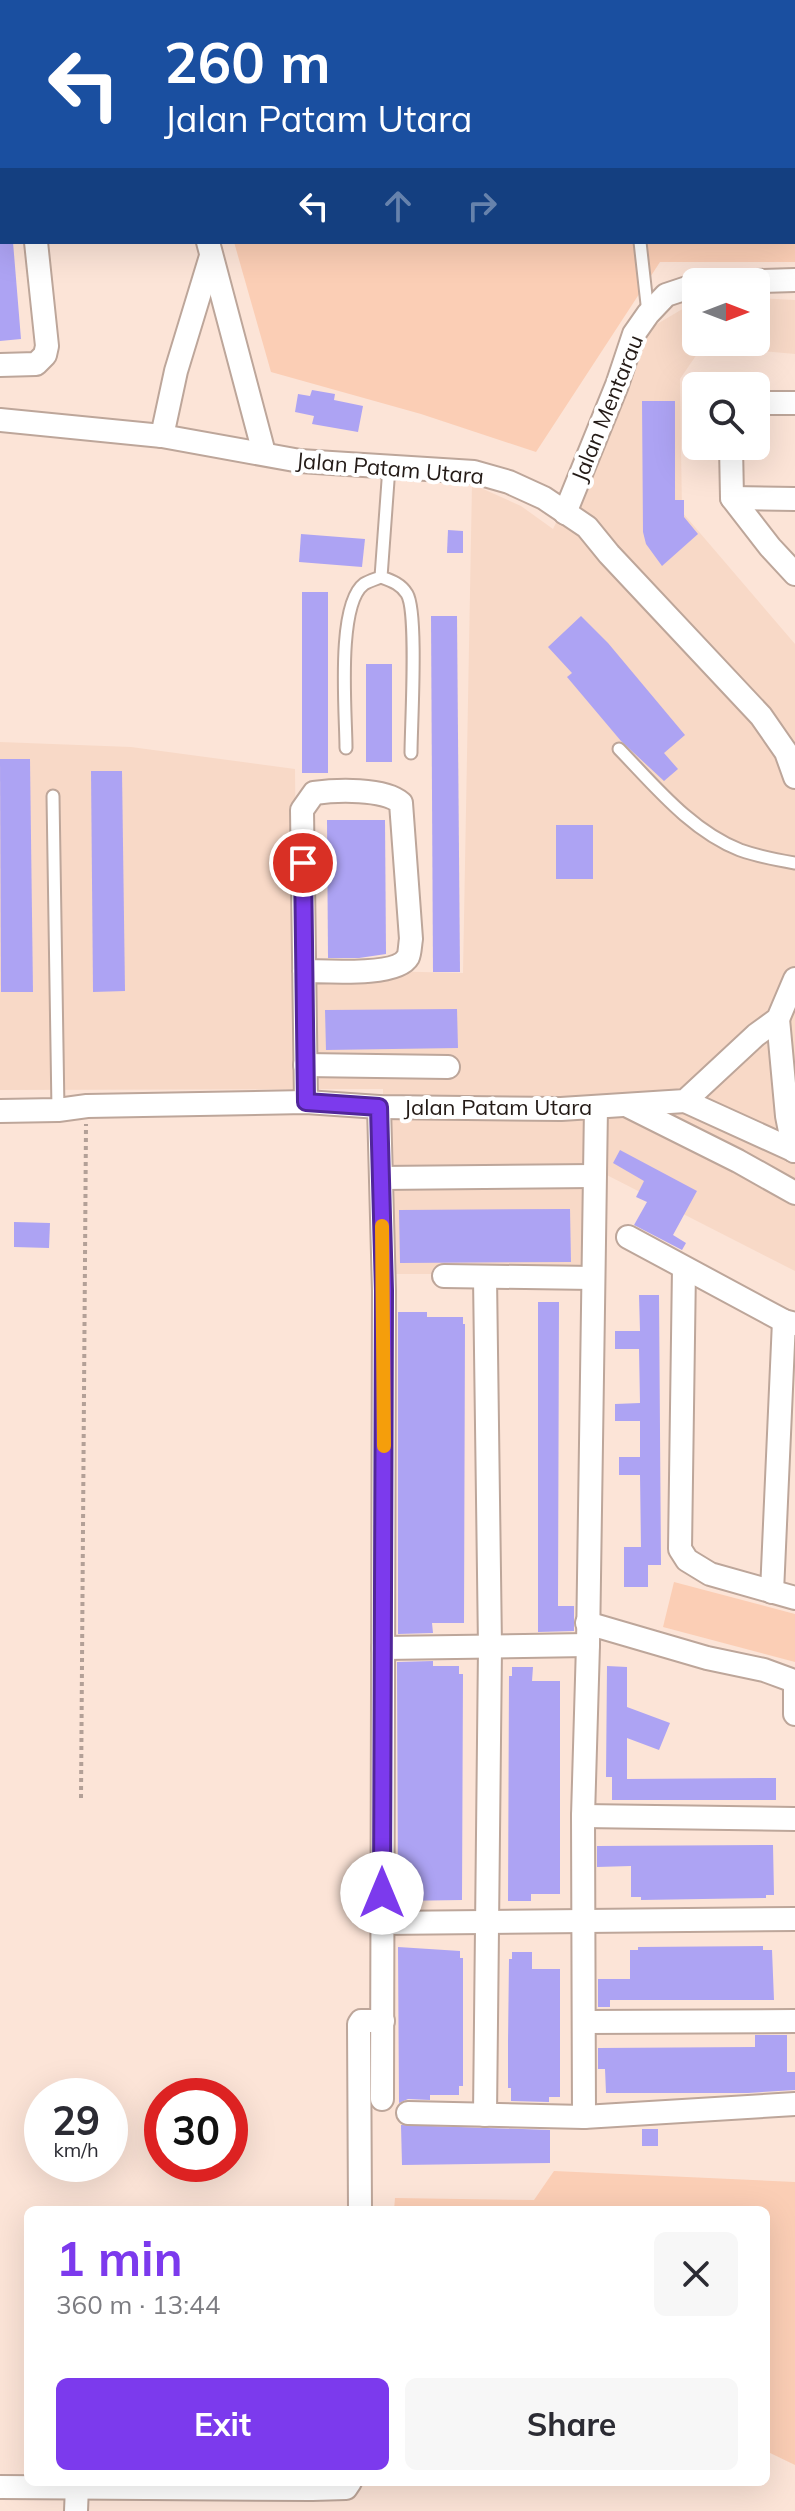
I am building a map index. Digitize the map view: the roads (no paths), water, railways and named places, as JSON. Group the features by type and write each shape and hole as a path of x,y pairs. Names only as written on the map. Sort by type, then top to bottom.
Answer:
{"street":[{"path":"0,365 36,364 45,355 47,346 36,244"},
{"path":"162,436 209,248"},
{"path":"209,248 264,453"},
{"path":"770,281 795,280"},
{"name":"Jalan Mentarau","path":"565,513 634,334 666,295 682,290"},
{"path":"770,403 795,403"},
{"name":"Jalan Patam Utara","path":"0,420 162,436 300,461 474,472 509,482 544,498 587,527 761,716 790,753 795,777"},
{"path":"731,460 732,498 795,574"},
{"path":"732,498 795,499"},
{"path":"304,971 375,971 392,968 408,957 411,939 401,803 396,798 373,792 314,793 302,810 305,1065 306,1102"},
{"path":"795,979 778,1019 787,1116 795,1151"},
{"path":"778,1019 756,1035 685,1101 795,1151"},
{"path":"305,1065 448,1067"},
{"name":"Jalan Patam Utara","path":"0,1111 87,1106 306,1102 379,1107 561,1109 685,1101"},
{"path":"623,1104 795,1193"},
{"path":"379,1107 384,1291 382,2099"},
{"path":"584,2117 583,1816 596,1107"},
{"path":"381,1178 594,1176"},
{"path":"628,1237 790,1322 772,1592"},
{"path":"684,1268 680,1549 687,1560 710,1574 795,1598"},
{"path":"444,1276 593,1278"},
{"path":"485,1277 490,1647 485,2115"},
{"path":"383,1648 490,1647 588,1634 764,1670 794,1681 795,1714"},
{"path":"583,1816 795,1819"},
{"path":"382,1923 795,1919"},
{"path":"360,2206 359,2024 361,2021 383,2021"},
{"path":"584,2022 795,2021"},
{"path":"408,2113 584,2117 795,2104"},
{"path":"76,2511 77,2486"},
{"path":"0,2487 312,2489 347,2486"}],"lane":[{"path":"640,244 648,314"},
{"path":"381,577 389,467"},
{"path":"346,748 344,647 350,606 363,585 381,577 396,582 409,596 413,631 411,753"},
{"path":"619,749 677,808 719,840 740,850 795,863"},
{"path":"53,796 58,1110"}]}
